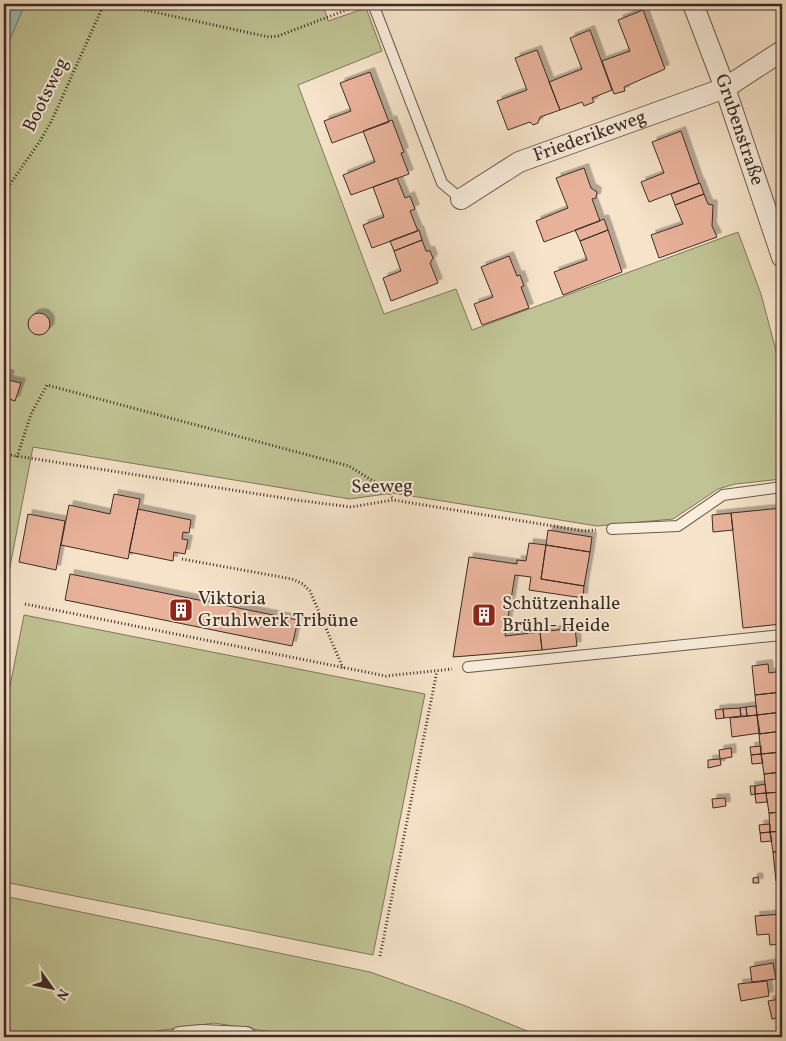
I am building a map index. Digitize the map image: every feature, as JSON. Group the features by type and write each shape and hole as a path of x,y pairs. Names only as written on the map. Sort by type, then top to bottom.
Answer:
{"street":[{"name":"Grubenstraße","path":"693,4 725,88 782,256"},
{"name":"Friederikeweg","path":"461,200 518,162 725,88 782,51"},
{"path":"180,1037 202,1035 246,1037"}],"lane":[{"path":"372,4 442,183 461,200"},
{"path":"612,529 678,526 724,495 782,487"},
{"path":"468,667 782,635"}],"path":[{"name":"Bootsweg","path":"4,193 40,141 52,120 104,4"},
{"path":"117,4 269,37 278,36 362,4"},
{"path":"17,456 31,414 47,385 349,466 389,491 393,500"},
{"name":"Seeweg","path":"4,454 351,507 393,500 584,531 612,529"},
{"path":"182,558 292,579 303,584 310,592 343,668"},
{"path":"25,604 386,676 468,667"},
{"path":"380,956 437,671"}],"green space":[{"path":"25,4 323,4 328,21 366,8 382,51 298,85 384,314 456,289 472,330 738,232 761,294 782,373 782,479 735,484 718,489 673,519 597,526 393,493 350,499 33,447 4,598 4,53"},
{"path":"24,615 425,694 373,955 4,882 4,717"},
{"path":"4,896 370,972 463,1005 542,1037 304,1037 214,1023 143,1033 132,1037 4,1037"}],"water":[{"path":"4,4 25,4 4,53"}],"building":[{"path":"643,10 665,69 624,87 625,91 614,94 602,61 630,51 618,20"},
{"path":"590,30 612,90 592,98 594,102 584,106 582,102 560,110 549,82 582,69 570,38"},
{"path":"537,50 560,110 540,117 538,123 533,125 530,122 508,130 497,101 527,90 515,58"},
{"path":"370,72 389,122 332,143 324,121 351,111 340,83"},
{"path":"782,104 782,116 778,105"},
{"path":"392,120 404,152 401,153 409,174 351,195 343,175 375,162 363,131"},
{"path":"681,131 699,183 649,202 641,182 664,173 652,142"},
{"path":"584,168 591,188 597,192 596,198 592,199 600,221 544,242 536,221 568,208 556,178"},
{"path":"397,178 405,198 410,196 415,209 410,211 418,231 372,248 363,225 384,217 373,187"},
{"path":"700,183 704,194 675,205 671,194"},
{"path":"704,194 708,204 713,205 712,226 717,237 659,258 651,235 683,224 675,205"},
{"path":"604,219 608,230 580,241 575,230"},
{"path":"419,230 422,240 394,251 390,241"},
{"path":"608,230 622,272 563,295 554,272 587,260 580,241"},
{"path":"422,240 426,251 430,251 433,258 430,263 438,283 391,301 383,278 401,271 394,251"},
{"path":"509,256 517,276 520,275 524,286 521,287 529,308 482,325 474,304 493,297 481,267"},
{"path":"39,313 49,320 50,324 43,334 39,335 29,328 28,324 35,314"},
{"path":"4,373 10,375 8,380 21,383 15,401 4,397"},
{"path":"114,494 140,499 128,559 61,545 69,505 110,514"},
{"path":"782,508 782,624 743,628 731,513"},
{"path":"138,509 191,520 189,533 183,532 182,539 188,540 185,554 174,552 173,561 129,552"},
{"path":"731,513 733,530 713,532 712,515"},
{"path":"28,514 65,521 56,570 19,562"},
{"path":"548,530 592,537 590,552 546,545"},
{"name":"Schützenhalle Brühl- Heide","path":"529,543 546,545 541,579 584,586 583,598 529,590 531,577 515,575 505,636 540,632 542,650 453,657 469,557 517,564 517,560 526,561"},
{"path":"546,545 590,552 584,586 541,579"},
{"name":"Viktoria Gruhlwerk Tribüne","path":"70,574 298,620 292,646 65,600"},
{"path":"575,628 577,646 542,650 540,632"},
{"path":"768,664 769,673 782,671 782,692 755,695 752,666"},
{"path":"782,692 782,712 757,715 755,695"},
{"path":"756,706 757,715 747,716 746,707"},
{"path":"746,707 747,716 741,716 740,708"},
{"path":"740,708 741,716 724,718 723,709"},
{"path":"723,709 724,718 716,719 715,710"},
{"path":"782,712 782,731 759,734 757,715"},
{"path":"757,715 760,733 732,737 730,718"},
{"path":"782,731 782,752 761,754 759,734"},
{"path":"761,746 761,754 751,755 750,747"},
{"path":"731,748 732,757 720,759 719,750"},
{"path":"782,752 782,772 764,774 761,754"},
{"path":"761,754 763,763 752,764 751,755"},
{"path":"720,759 721,765 708,768 708,760"},
{"path":"782,772 782,792 766,793 764,774"},
{"path":"765,784 766,793 755,794 755,786"},
{"path":"750,786 755,786 755,794 751,795"},
{"path":"782,792 782,812 769,813 766,793"},
{"path":"766,793 767,802 756,803 755,794"},
{"path":"725,798 726,806 713,808 712,799"},
{"path":"782,812 782,831 770,832 769,813"},
{"path":"770,824 770,832 760,833 759,825"},
{"path":"782,831 782,851 773,852 770,832"},
{"path":"770,832 772,841 761,842 760,833"},
{"path":"782,851 782,880 776,881 773,852"},
{"path":"758,877 759,883 753,883 753,878"},
{"path":"782,914 782,944 770,945 769,934 757,935 755,916"},
{"path":"782,944 782,953 778,953 777,945"},
{"path":"773,963 776,979 752,982 750,967"},
{"path":"767,981 769,996 741,1001 738,984"},
{"path":"780,999 782,1017 772,1019 768,1001"}],"place":[{"name":"Viktoria Gruhlwerk Tribüne","path":"181,610"},
{"name":"Schützenhalle Brühl- Heide","path":"484,615"}]}
